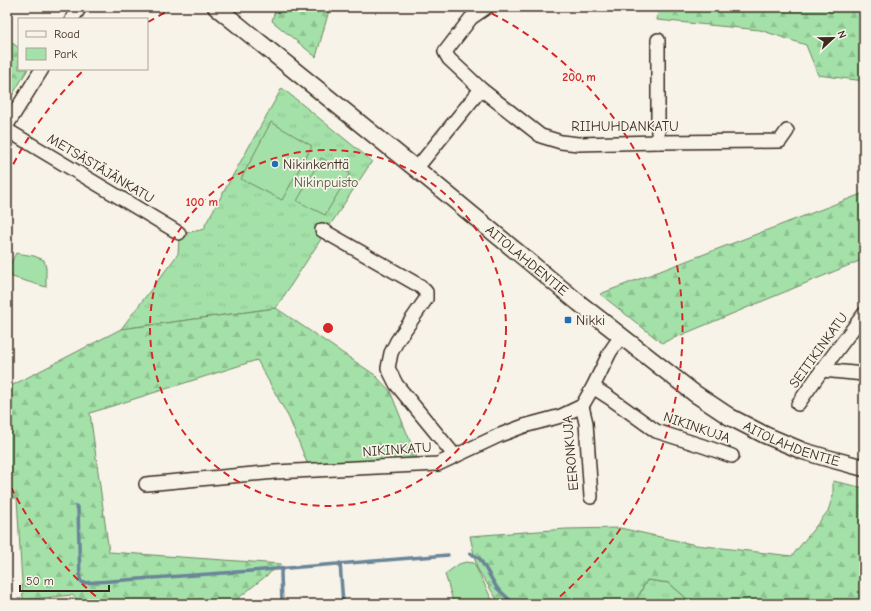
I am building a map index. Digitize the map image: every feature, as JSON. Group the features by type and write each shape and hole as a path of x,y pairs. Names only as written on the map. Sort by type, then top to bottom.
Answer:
{"main road":[{"name":"AITOLAHDENTIE","path":"216,7 579,303 694,394 730,417 765,435 803,451 864,468"}],"street":[{"path":"73,18 80,7"},
{"name":"RIIHUHDANKATU","path":"487,7 471,18 445,52 449,59 481,89 541,136 561,142 578,144 780,141 787,131"},
{"path":"658,40 658,142"},
{"path":"7,125 41,70"},
{"path":"416,169 481,89"},
{"name":"METSÄSTÄJÄNKATU","path":"7,130 179,234"},
{"path":"322,230 420,286 426,292 426,298 397,341 391,353 388,368 396,384 454,456"},
{"name":"SEITIKINKATU","path":"798,404 864,314"},
{"path":"582,406 610,352 621,336"},
{"path":"822,370 864,374"},
{"name":"NIKINKUJA","path":"593,387 656,431 732,456"},
{"name":"NIKINKATU","path":"146,484 275,472 438,464 500,435 524,426 561,416 582,406"},
{"name":"EERONKUJA","path":"582,406 586,423 591,497"}],"green space":[{"path":"276,7 330,7 316,57 272,21"},
{"path":"658,7 864,7 864,81 818,75 806,45 760,30 657,20"},
{"path":"7,39 18,47 18,70 27,70 7,104"},
{"path":"282,88 372,161 276,308 121,329 178,254 180,234 205,229 205,225"},
{"name":"Nikinkenttä","path":"271,122 312,146 282,200 241,179"},
{"name":"Nikinpuisto","path":"321,158 350,173 325,215 297,201"},
{"path":"864,193 864,259 662,343 600,294"},
{"path":"16,253 34,256 44,260 46,268 46,287 12,277 9,267"},
{"path":"276,308 375,375 390,391 417,458 308,465 289,418 257,360 90,413 109,552 281,564 231,604 83,604 72,595 23,600 17,498 7,498 7,388 121,329"},
{"path":"833,481 864,488 864,604 693,604 669,583 647,580 634,604 500,604 477,568 470,536 566,529 620,528 696,545 792,556 828,511 833,495"},
{"path":"466,562 474,563 493,602 492,604 456,604 453,601 445,574 459,564"},
{"path":"647,580 669,583 693,604 634,604"}],"waterway":[{"path":"76,506 78,509 80,580 83,583 448,555"},
{"path":"470,553 480,559 497,588 514,604"},
{"path":"340,563 343,604"},
{"path":"282,568 282,604"}],"place":[{"name":"Nikinkenttä","path":"275,164"},
{"name":"Nikki","path":"568,320"}]}
